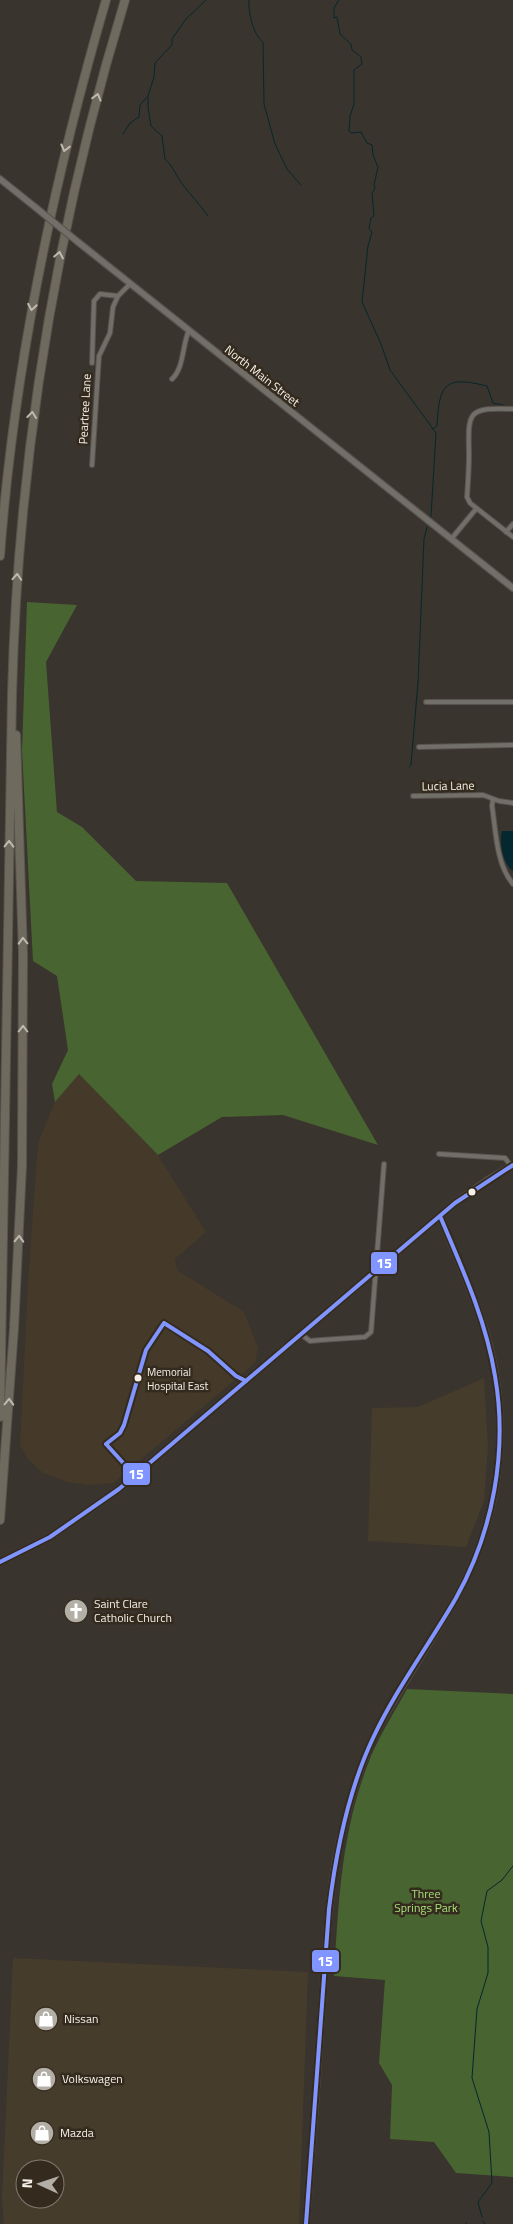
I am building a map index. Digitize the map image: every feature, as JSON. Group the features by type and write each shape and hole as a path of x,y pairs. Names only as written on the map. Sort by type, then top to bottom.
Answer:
{"highway":[{"path":"0,556 18,396 40,259 64,153 106,0"},
{"path":"0,1418 10,762 15,601 31,429 52,297 83,152 125,0"},
{"path":"118,23 130,0"},
{"path":"0,1520 8,1436 18,1264 24,1078 23,954 16,745 18,632 15,601"}],"main road":[{"name":"North Main Street","path":"0,179 513,588"},
{"path":"0,1562 50,1537 119,1489 440,1216 488,1180 512,1166"},
{"path":"306,2224 329,1915 342,1831 358,1779 378,1729 457,1596 475,1558 488,1521 498,1474 500,1414 496,1380 478,1310 440,1216"}],"street":[{"path":"118,296 130,284"},
{"name":"Peartree Lane","path":"92,363 94,302 100,294 118,296 113,307 110,333 99,356 92,465"},
{"path":"172,379 177,375 180,367 189,330"},
{"path":"513,408 481,411 472,416 468,421 467,497 476,509 513,538"},
{"path":"452,538 476,509"},
{"path":"506,532 513,524"},
{"path":"426,702 513,702"},
{"path":"419,747 513,745"},
{"name":"Lucia Lane","path":"413,796 483,795 513,803"},
{"path":"493,799 492,806 502,862 505,872 513,884"},
{"path":"439,1154 505,1158 512,1166"},
{"path":"302,1335 310,1341 365,1338 373,1328 384,1164"}],"shaded area":[{"name":"Memorial Hospital East","path":"79,1074 158,1155 206,1232 175,1259 177,1270 244,1312 258,1348 255,1363 113,1483 88,1485 68,1482 43,1473 28,1459 20,1445 28,1282 38,1143 55,1102"},
{"path":"484,1378 488,1446 484,1501 466,1547 368,1541 372,1408 418,1407"},
{"path":"13,1958 308,1972 299,2224 4,2224 2,2198"}],"green space":[{"path":"27,602 77,605 46,662 57,812 82,827 136,881 227,883 378,1145 283,1115 222,1117 158,1155 79,1074 55,1102 52,1084 68,1050 57,976 33,961 22,751"},
{"name":"Three Springs Park","path":"407,1689 513,1694 513,2177 456,2173 434,2142 390,2139 392,2085 379,2063 385,1980 334,1976 343,1864 353,1811 371,1756"}],"water":[{"path":"502,831 513,831 513,871 503,853"}],"waterway":[{"path":"206,0 186,19 172,39 172,45 155,63 154,77 148,96 148,107 151,126 162,136 165,159 208,216"},
{"path":"249,0 252,23 256,34 263,42 264,104 275,144 287,169 301,185"},
{"path":"339,0 334,8 334,18 337,17 340,34 351,44 352,50 361,57 362,64 354,70 354,104 350,116 349,131 351,133 361,132 367,143 372,145 373,155 378,167 375,188 372,193 374,216 371,218 369,228 372,232 368,246 362,302 381,344 390,370 436,433 431,516"},
{"path":"123,134 130,123 139,117 140,105 147,97"},
{"path":"432,429 437,426 438,411 443,391 447,386 454,383 462,382 487,386 493,403 503,405"},
{"path":"409,767 411,765 418,682 424,539 427,527"},
{"path":"482,2217 478,2202 492,2183 489,2132 472,2078 477,2009 488,1973 488,1947 481,1921 487,1891 502,1880 513,1866"}],"transit line":[{"name":"15","path":"0,1562 50,1537 119,1489 455,1203 513,1165"},
{"name":"15","path":"306,2224 329,1909 335,1865 344,1822 364,1758 382,1720 446,1616 469,1573 488,1519 498,1462 499,1404 491,1355 472,1294 440,1216"},
{"name":"15","path":"164,1323 208,1351 236,1376 246,1381"},
{"name":"15","path":"106,1444 120,1433 124,1425 146,1350 164,1323"},
{"name":"15","path":"106,1444 135,1476"}],"place":[{"name":"Memorial Hospital East","path":"138,1378"},
{"name":"Saint Clare Catholic Church","path":"76,1611"},
{"name":"Nissan","path":"46,2019"},
{"name":"Volkswagen","path":"44,2079"},
{"name":"Mazda","path":"42,2133"}]}
